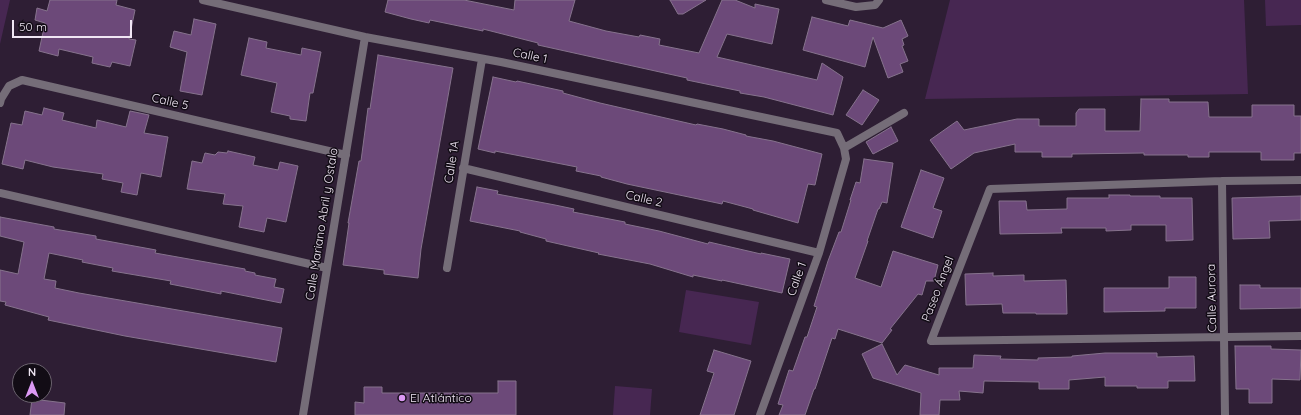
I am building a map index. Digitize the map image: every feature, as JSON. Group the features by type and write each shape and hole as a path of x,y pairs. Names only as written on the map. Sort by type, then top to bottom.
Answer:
{"street":[{"name":"Calle 1","path":"203,0 364,38 482,59 837,133 844,148 846,159 819,253 760,415"},
{"path":"826,0 856,7 875,5 879,0"},
{"name":"Calle Mariano Abril y Ostalo","path":"303,415 364,38"},
{"name":"Calle 1A","path":"447,268 482,59"},
{"name":"Calle 5","path":"0,103 9,86 22,80 346,154"},
{"path":"844,148 904,113"},
{"name":"Calle 2","path":"463,168 819,253"},
{"path":"1222,181 1301,180"},
{"name":"Paseo Ángel","path":"1222,181 990,189 931,341 1224,338"},
{"name":"Calle Aurora","path":"1222,181 1225,415"},
{"path":"0,192 327,268"},
{"path":"1224,338 1301,336"}],"shaded area":[{"path":"0,0 10,0 0,44"},
{"path":"950,0 1244,0 1248,94 925,99"},
{"path":"1265,0 1301,0 1301,25 1266,26"},
{"path":"686,290 759,302 751,345 679,332"},
{"path":"615,386 652,389 650,415 613,415"}],"building":[{"path":"50,0 117,0 116,5 135,10 129,39 136,40 130,66 112,62 110,67 92,63 93,57 59,49 58,56 39,51 45,23 35,20 37,8 47,11"},
{"path":"388,0 464,0 514,10 515,0 575,0 569,21 606,31 660,39 659,45 699,53 722,0 735,0 755,8 755,4 779,9 772,44 727,34 717,57 817,80 822,63 843,77 833,115 764,97 740,93 740,91 687,80 687,78 538,45 538,43 483,29 483,31 430,20 429,23 411,19 385,12"},
{"path":"670,0 706,0 683,14 678,14"},
{"path":"812,17 848,26 850,20 883,28 901,20 908,36 902,39 904,45 902,46 908,61 900,64 903,72 888,78 873,37 865,67 803,50"},
{"path":"194,19 216,24 202,95 180,91 187,52 170,47 174,31 191,35"},
{"path":"249,38 267,42 266,48 301,55 302,48 321,52 313,93 310,93 306,121 290,119 290,116 271,112 277,83 241,75"},
{"path":"378,55 453,68 421,249 418,278 384,274 384,270 343,265 348,223 359,161 361,161 368,108 370,109"},
{"path":"493,77 563,91 563,93 600,103 696,125 723,129 822,154 815,185 808,184 798,223 723,201 722,204 627,184 601,176 576,171 577,167 478,149"},
{"path":"863,90 879,100 862,125 846,115"},
{"path":"1141,99 1169,99 1169,102 1208,102 1209,117 1252,117 1252,105 1294,105 1294,116 1301,116 1301,153 1294,153 1294,160 1261,160 1261,152 1209,152 1209,157 1188,157 1188,155 1144,155 1144,153 1072,154 1072,157 1042,157 1042,152 1015,152 1015,144 974,153 951,169 930,140 957,121 964,130 1017,119 1039,119 1039,126 1076,126 1076,113 1079,109 1105,109 1105,131 1140,131"},
{"path":"44,108 64,113 62,120 96,128 97,120 126,127 130,111 149,115 144,133 168,137 161,177 141,173 137,195 121,192 123,183 102,179 103,174 53,167 25,160 23,169 2,164 11,123 22,125 25,111 42,115"},
{"path":"891,127 898,141 873,154 866,142"},
{"path":"228,151 255,157 253,165 278,170 280,162 298,166 286,222 267,218 264,232 239,227 243,206 223,204 225,194 187,189 192,161 202,163 205,153 215,155 218,152 227,153"},
{"path":"864,159 893,163 887,203 882,202 878,209 855,278 881,287 893,251 938,265 934,281 926,281 922,295 918,294 890,329 892,330 882,343 838,329 835,339 832,338 805,415 779,415 783,405 778,404 789,370 793,371 805,337 807,337 817,307 814,306 828,261 839,232 841,232 856,182 860,183"},
{"path":"921,170 944,178 933,208 942,211 933,238 901,227"},
{"path":"477,187 498,191 497,194 574,209 573,212 625,222 625,224 708,244 709,242 790,259 782,293 722,280 693,275 693,277 650,264 598,254 599,253 546,241 546,239 520,231 470,221"},
{"path":"1109,195 1192,198 1193,240 1166,241 1166,225 1131,225 1131,230 1106,231 1106,228 1061,228 1062,233 1000,234 999,201 1026,201 1027,210 1067,209 1067,198 1109,198"},
{"path":"1301,196 1301,220 1269,221 1270,238 1233,239 1232,198"},
{"path":"0,217 54,227 54,229 96,236 96,239 156,250 155,253 245,269 245,271 255,273 255,275 276,279 274,287 284,289 281,303 221,291 221,294 170,284 171,281 112,271 113,268 82,262 83,260 49,253 44,279 56,281 55,288 79,293 282,328 276,362 125,336 48,320 49,317 5,305 6,302 0,301 0,270 18,274 24,242 0,236"},
{"path":"993,273 993,276 1024,275 1024,281 1066,280 1067,314 1003,313 1002,304 966,305 965,274"},
{"path":"1169,277 1196,277 1196,308 1165,308 1165,311 1104,312 1104,288 1169,288"},
{"path":"1240,285 1260,285 1260,288 1301,288 1301,308 1240,309"},
{"path":"882,344 897,375 905,365 939,375 939,368 973,368 974,355 1001,356 1000,359 1038,360 1038,358 1072,357 1105,353 1157,353 1157,357 1194,356 1195,381 1168,381 1168,388 1137,388 1137,386 1105,386 1105,377 1069,380 1069,389 1039,389 1039,382 984,381 983,393 959,391 960,400 940,400 939,415 920,415 921,393 873,378 862,354"},
{"path":"1235,346 1271,346 1271,349 1301,350 1300,380 1272,379 1272,403 1249,403 1249,389 1236,389"},
{"path":"714,350 751,361 734,415 700,415 714,373 707,371"},
{"name":"El Atlántico","path":"498,381 516,381 516,415 355,415 355,402 364,403 364,387 382,387 382,393 498,393"},
{"path":"52,401 65,403 64,415 30,415 32,403 52,403"}],"place":[{"name":"El Atlántico","path":"402,398"}]}
